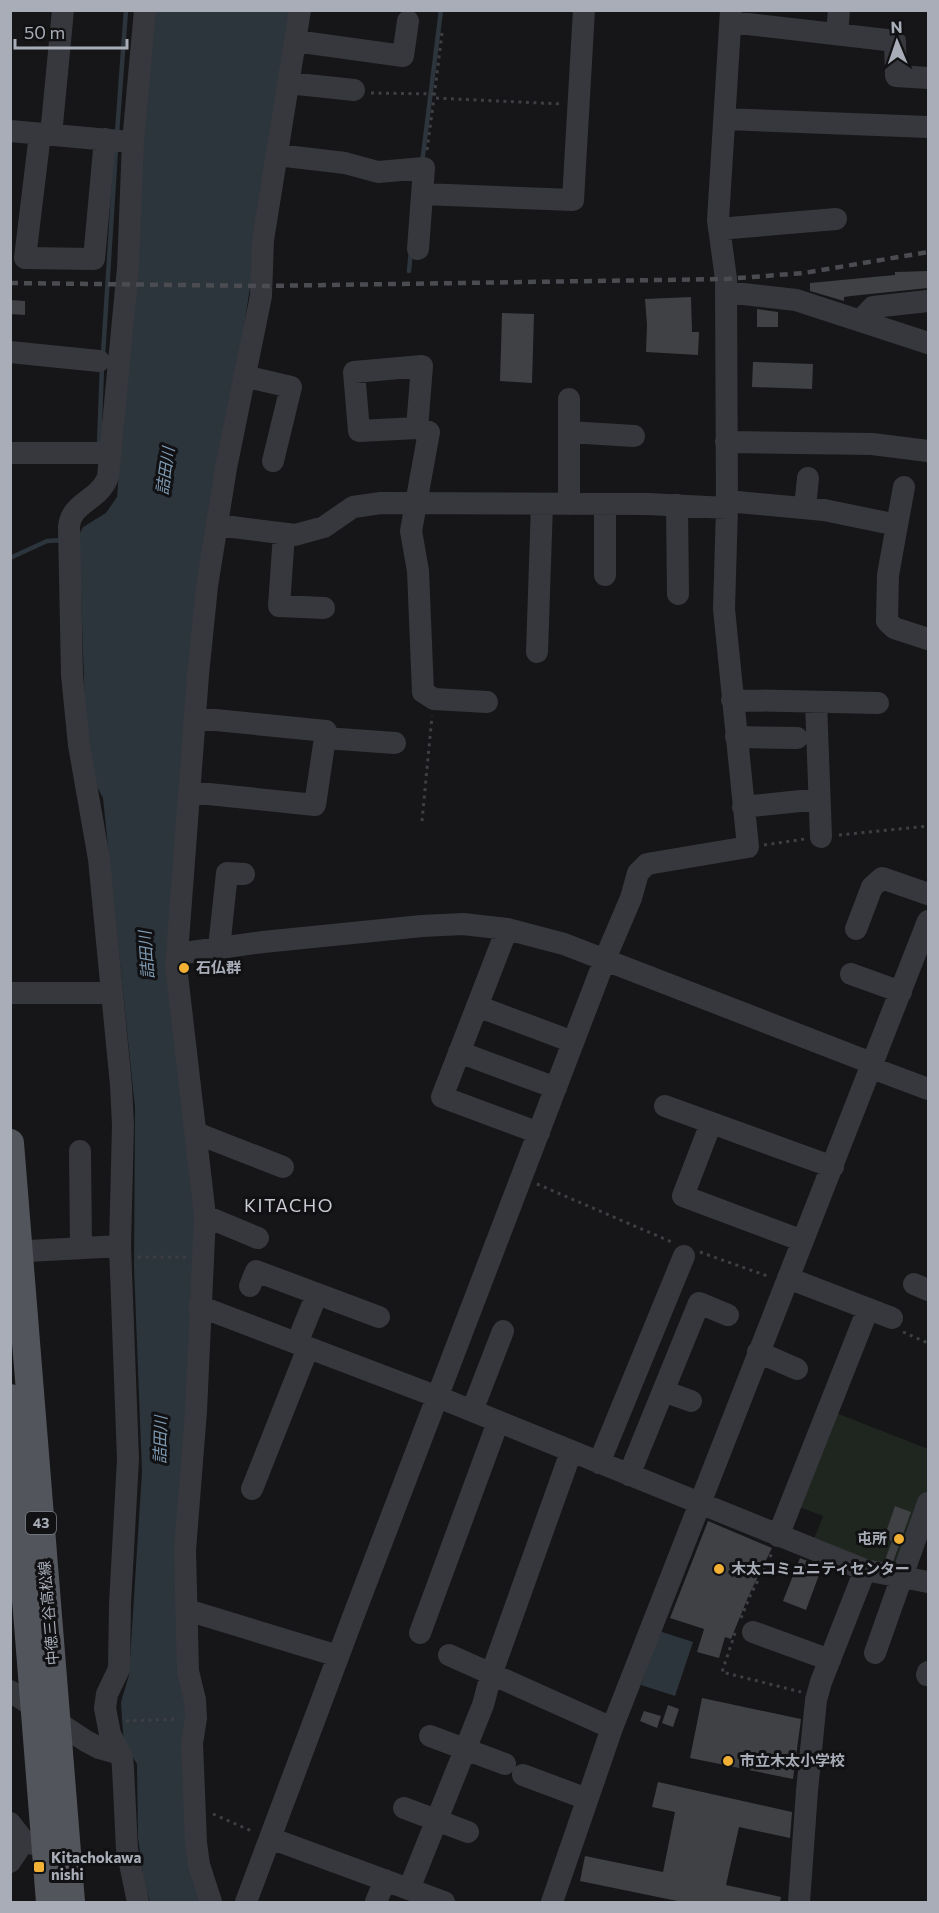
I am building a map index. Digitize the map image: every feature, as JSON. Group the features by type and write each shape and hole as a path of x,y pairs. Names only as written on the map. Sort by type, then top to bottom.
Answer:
{"main road":[{"name":"中徳三谷高松線","path":"10,1143 14,1252 47,1717 35,1845 50,1902"},
{"name":"中徳三谷高松線","path":"10,1398 71,1902"}],"street":[{"path":"63,10 46,134 25,258 94,259 105,139"},
{"path":"138,1902 127,1849 123,1768 120,1754 110,1734 105,1708 107,1694 119,1669 128,1459 122,1105 99,859 79,745 72,675 69,520 74,511 104,487 108,477 128,268 133,142 145,10"},
{"path":"211,1902 198,1854 192,1743 195,1709 188,1671 184,1550 196,1411 205,1216 176,966 207,586 244,376 261,296 263,240 300,10"},
{"path":"423,194 573,200 584,10"},
{"path":"837,34 839,10"},
{"path":"246,1902 573,1042 631,898 638,873 647,864 748,847 724,609 727,504 726,292 718,220 731,16 837,34 895,41 896,76 928,78"},
{"path":"295,41 403,56 408,21"},
{"path":"288,83 354,90"},
{"path":"725,119 928,127"},
{"path":"10,131 133,142"},
{"path":"276,155 345,163 378,172 421,168 423,194 418,249"},
{"path":"719,229 836,219"},
{"path":"726,292 796,300 928,343"},
{"path":"860,321 873,307 928,301"},
{"path":"10,352 99,361"},
{"path":"244,376 291,387 273,461"},
{"path":"569,399 569,504"},
{"path":"417,428 429,432 411,531 418,572 423,692 434,699 487,702"},
{"path":"569,432 633,436"},
{"path":"726,442 872,444 928,451"},
{"path":"10,453 111,453"},
{"path":"805,508 808,478"},
{"path":"904,487 888,575 887,621 894,628 928,639"},
{"path":"217,525 295,535 324,527 353,507 381,503 727,504 824,510 897,525"},
{"path":"537,652 542,504"},
{"path":"605,504 605,575"},
{"path":"677,505 678,594"},
{"path":"284,534 279,606 324,608"},
{"path":"732,700 878,703"},
{"path":"816,702 821,837"},
{"path":"189,792 315,805 326,731 195,718"},
{"path":"736,737 797,738"},
{"path":"325,738 395,743"},
{"path":"743,807 819,799"},
{"path":"219,948 229,873"},
{"path":"856,929 872,887 882,878 928,894"},
{"path":"552,1902 612,1728 928,921"},
{"path":"177,954 422,926 463,924 507,929 564,944 605,959 928,1089"},
{"path":"507,929 442,1097 539,1133"},
{"path":"851,974 901,992"},
{"path":"10,993 111,993"},
{"path":"477,1006 573,1042"},
{"path":"459,1053 556,1088"},
{"path":"665,1106 833,1167"},
{"path":"711,1123 683,1196 803,1241"},
{"path":"196,1133 283,1167"},
{"path":"80,1151 81,1248"},
{"path":"205,1216 258,1238"},
{"path":"14,1252 81,1248 126,1251"},
{"path":"599,1463 685,1250"},
{"path":"249,1286 256,1271 380,1317"},
{"path":"787,1280 892,1318"},
{"path":"252,1489 303,1345 317,1294"},
{"path":"629,1475 699,1303 728,1315"},
{"path":"200,1306 438,1397 865,1570 928,1582"},
{"path":"779,1536 868,1309"},
{"path":"472,1411 503,1331"},
{"path":"758,1352 797,1369"},
{"path":"663,1391 691,1401"},
{"path":"420,1633 498,1422"},
{"path":"409,1890 483,1705 491,1675 571,1452"},
{"path":"875,1653 928,1503"},
{"path":"799,1902 817,1696 865,1570"},
{"path":"187,1610 338,1656"},
{"path":"743,1629 830,1660"},
{"path":"449,1655 612,1728"},
{"path":"10,1691 47,1717 99,1748 120,1754"},
{"path":"430,1736 587,1799"},
{"path":"404,1808 468,1832"},
{"path":"10,1823 35,1845 10,1862"},
{"path":"270,1838 444,1902"},
{"path":"376,1902 385,1880"}],"path":[{"path":"421,168 435,96 442,33"},
{"path":"354,90 360,93 428,93 435,96 578,104"},
{"path":"422,821 434,699"},
{"path":"522,1178 685,1250 787,1280"},
{"path":"126,1251 186,1257"},
{"path":"892,1318 891,1323 896,1329 928,1343"},
{"path":"779,1536 750,1596 743,1629 723,1672 817,1696"},
{"path":"124,1721 189,1718"},
{"path":"194,1799 206,1802 209,1811 217,1817 270,1838"}],"shaded area":[{"path":"831,1411 928,1449 928,1489 898,1572 813,1542 823,1516 794,1505"}],"water":[{"name":"詰田川","path":"150,11 293,11 203,590 172,965 199,1216 189,1441 200,1902 150,1902 144,1881 138,1838 137,1764 124,1744 121,1702 129,1675 142,1472 134,1267 135,1108 103,798 87,768 79,535 83,527 106,513 117,497 135,276"},
{"path":"659,1631 693,1642 675,1696 641,1685"}],"building":[{"path":"928,271 928,288 844,297 844,301 810,291 810,283 895,275 895,272"},
{"path":"691,297 692,332 699,332 698,355 646,352 645,299"},
{"path":"10,300 25,301 25,315 10,314"},
{"path":"757,309 778,312 778,327 757,327"},
{"path":"502,313 534,314 532,383 500,381"},
{"path":"753,362 813,364 812,389 752,387"},
{"path":"895,1506 911,1512 893,1562 885,1560 892,1541 884,1538"},
{"name":"木太コミュニティセンター","path":"708,1521 772,1548 731,1639 725,1637 719,1658 697,1652 704,1629 670,1618"},
{"path":"800,1558 822,1567 806,1610 783,1601"},
{"path":"702,1698 801,1719 793,1779 690,1758"},
{"path":"668,1705 679,1709 673,1727 662,1723"},
{"path":"644,1711 661,1716 657,1728 640,1721"},
{"path":"658,1782 792,1812 790,1838 739,1827 726,1885 781,1897 780,1902 682,1902 580,1881 585,1856 663,1872 675,1812 652,1807"}],"waterway":[{"path":"117,133 126,10"},
{"path":"422,163 441,10"},
{"path":"103,355 116,148"},
{"path":"409,271 411,251"},
{"path":"99,446 102,366"},
{"path":"10,558 47,541 64,540"}],"railway":[{"path":"10,283 262,286 726,279 804,273 928,252"}],"place":[{"name":"石仏群","path":"184,968"},
{"name":"屯所","path":"899,1539"},
{"name":"木太コミュニティセンター","path":"719,1569"},
{"name":"市立木太小学校","path":"728,1761"},
{"name":"Kitachokawa nishi","path":"39,1867"}],"district":[{"name":"KITACHO","path":"289,1206"}]}
